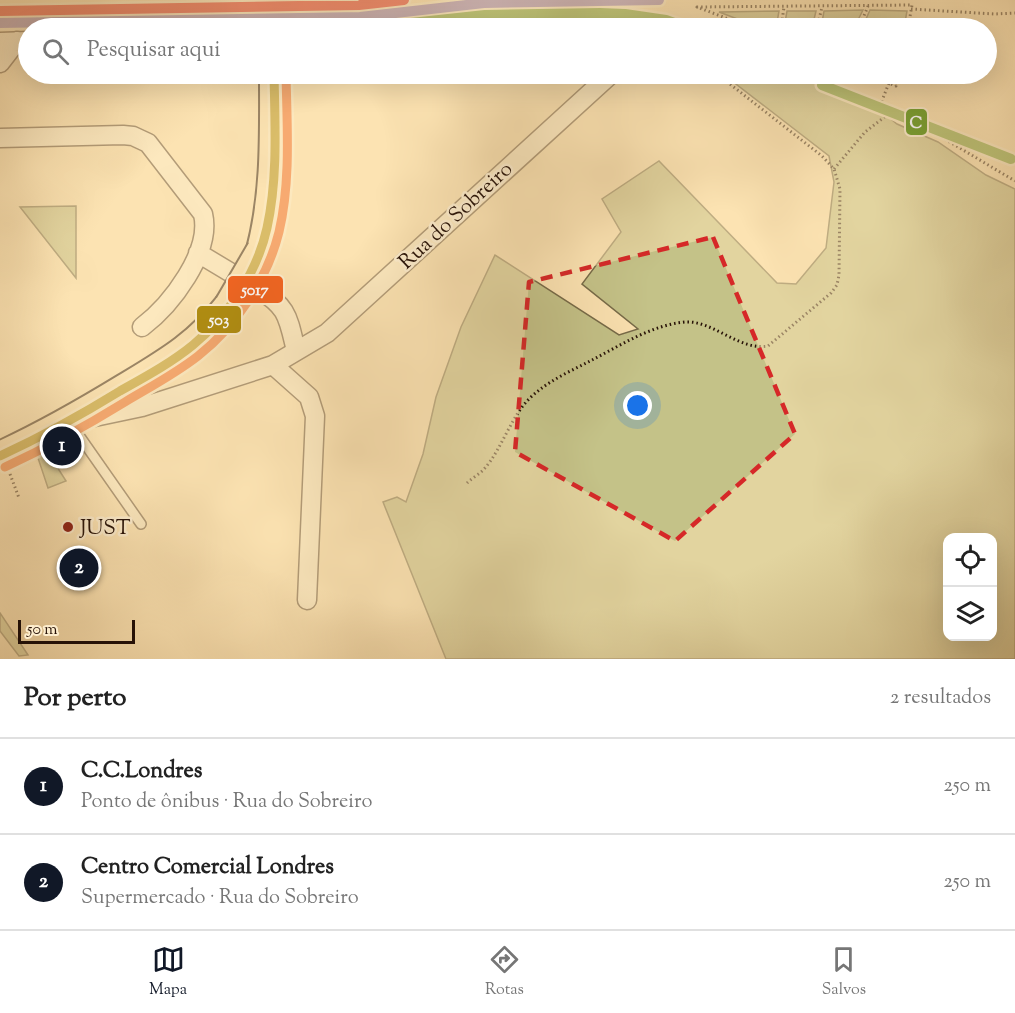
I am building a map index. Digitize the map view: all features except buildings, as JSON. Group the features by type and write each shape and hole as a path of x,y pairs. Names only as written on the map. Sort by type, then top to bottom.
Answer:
{"main road":[{"path":"273,0 273,18"},
{"path":"4,463 70,422 135,397 213,326 229,305 261,250 268,222 272,195 274,84"}],"street":[{"path":"0,63 15,41"},
{"path":"575,105 586,84"},
{"name":"Rua do Sobreiro","path":"135,397 273,365 327,333 599,84"},
{"path":"0,138 123,135 142,139 148,143 203,213 204,230 198,253 168,302 157,316 142,327"},
{"path":"198,253 233,274"},
{"path":"256,288 280,305 289,321 296,351"},
{"path":"273,365 309,397 315,416 307,600"}],"lane":[{"path":"70,422 141,524"}],"path":[{"path":"903,6 904,0"},
{"path":"726,18 697,7 912,5 910,18"},
{"path":"863,18 868,6"},
{"path":"782,18 784,7"},
{"path":"819,18 822,7"},
{"path":"911,9 994,14 1015,13"},
{"path":"466,483 485,468 529,399 552,381 640,335 665,326 688,322 750,346 759,348 768,346 831,293 837,285 840,189 834,169 822,156 730,84"},
{"path":"832,84 880,103 889,84"},
{"path":"834,169 866,132 887,115 905,118 923,126 1015,181"},
{"path":"4,463 19,498"}],"highlighted area":[{"path":"713,237 795,434 675,541 515,452 529,282"}],"shaded area":[{"path":"863,10 859,18 823,18 824,11"},
{"path":"870,10 907,11 906,18 866,18"},
{"path":"779,11 778,18 735,18 719,12"},
{"path":"787,11 816,11 814,18 786,18"},
{"path":"736,84 819,84 875,106 897,124 938,142 986,175 1015,189 1015,659 446,659 383,502 397,497 406,502 423,454 436,397 461,327 495,255 619,335 638,329 582,284 621,232 602,199 659,161 777,283 796,284 826,248 834,182 829,156"},
{"path":"76,206 76,278 20,207"},
{"path":"47,451 66,481 48,488 37,455"},
{"path":"0,613 28,655 19,656 0,631"}],"transit line":[{"path":"0,11 359,5 404,0"},
{"path":"300,18 360,17 484,3 659,0"},
{"name":"C","path":"457,18 485,15 600,13 652,18"},
{"path":"0,23 18,23"},
{"name":"503","path":"0,456 91,409 167,364 193,345 229,307 256,261 267,228 274,171 274,84"},
{"name":"5017","path":"5,467 81,428 180,369 212,344 237,316 267,267 279,232 283,213 287,153 286,84"},
{"name":"C","path":"822,85 1011,159"}],"place":[{"name":"C.C.Londres","path":"62,446"},
{"name":"JUST","path":"68,527"},
{"name":"Centro Comercial Londres","path":"79,568"}]}
